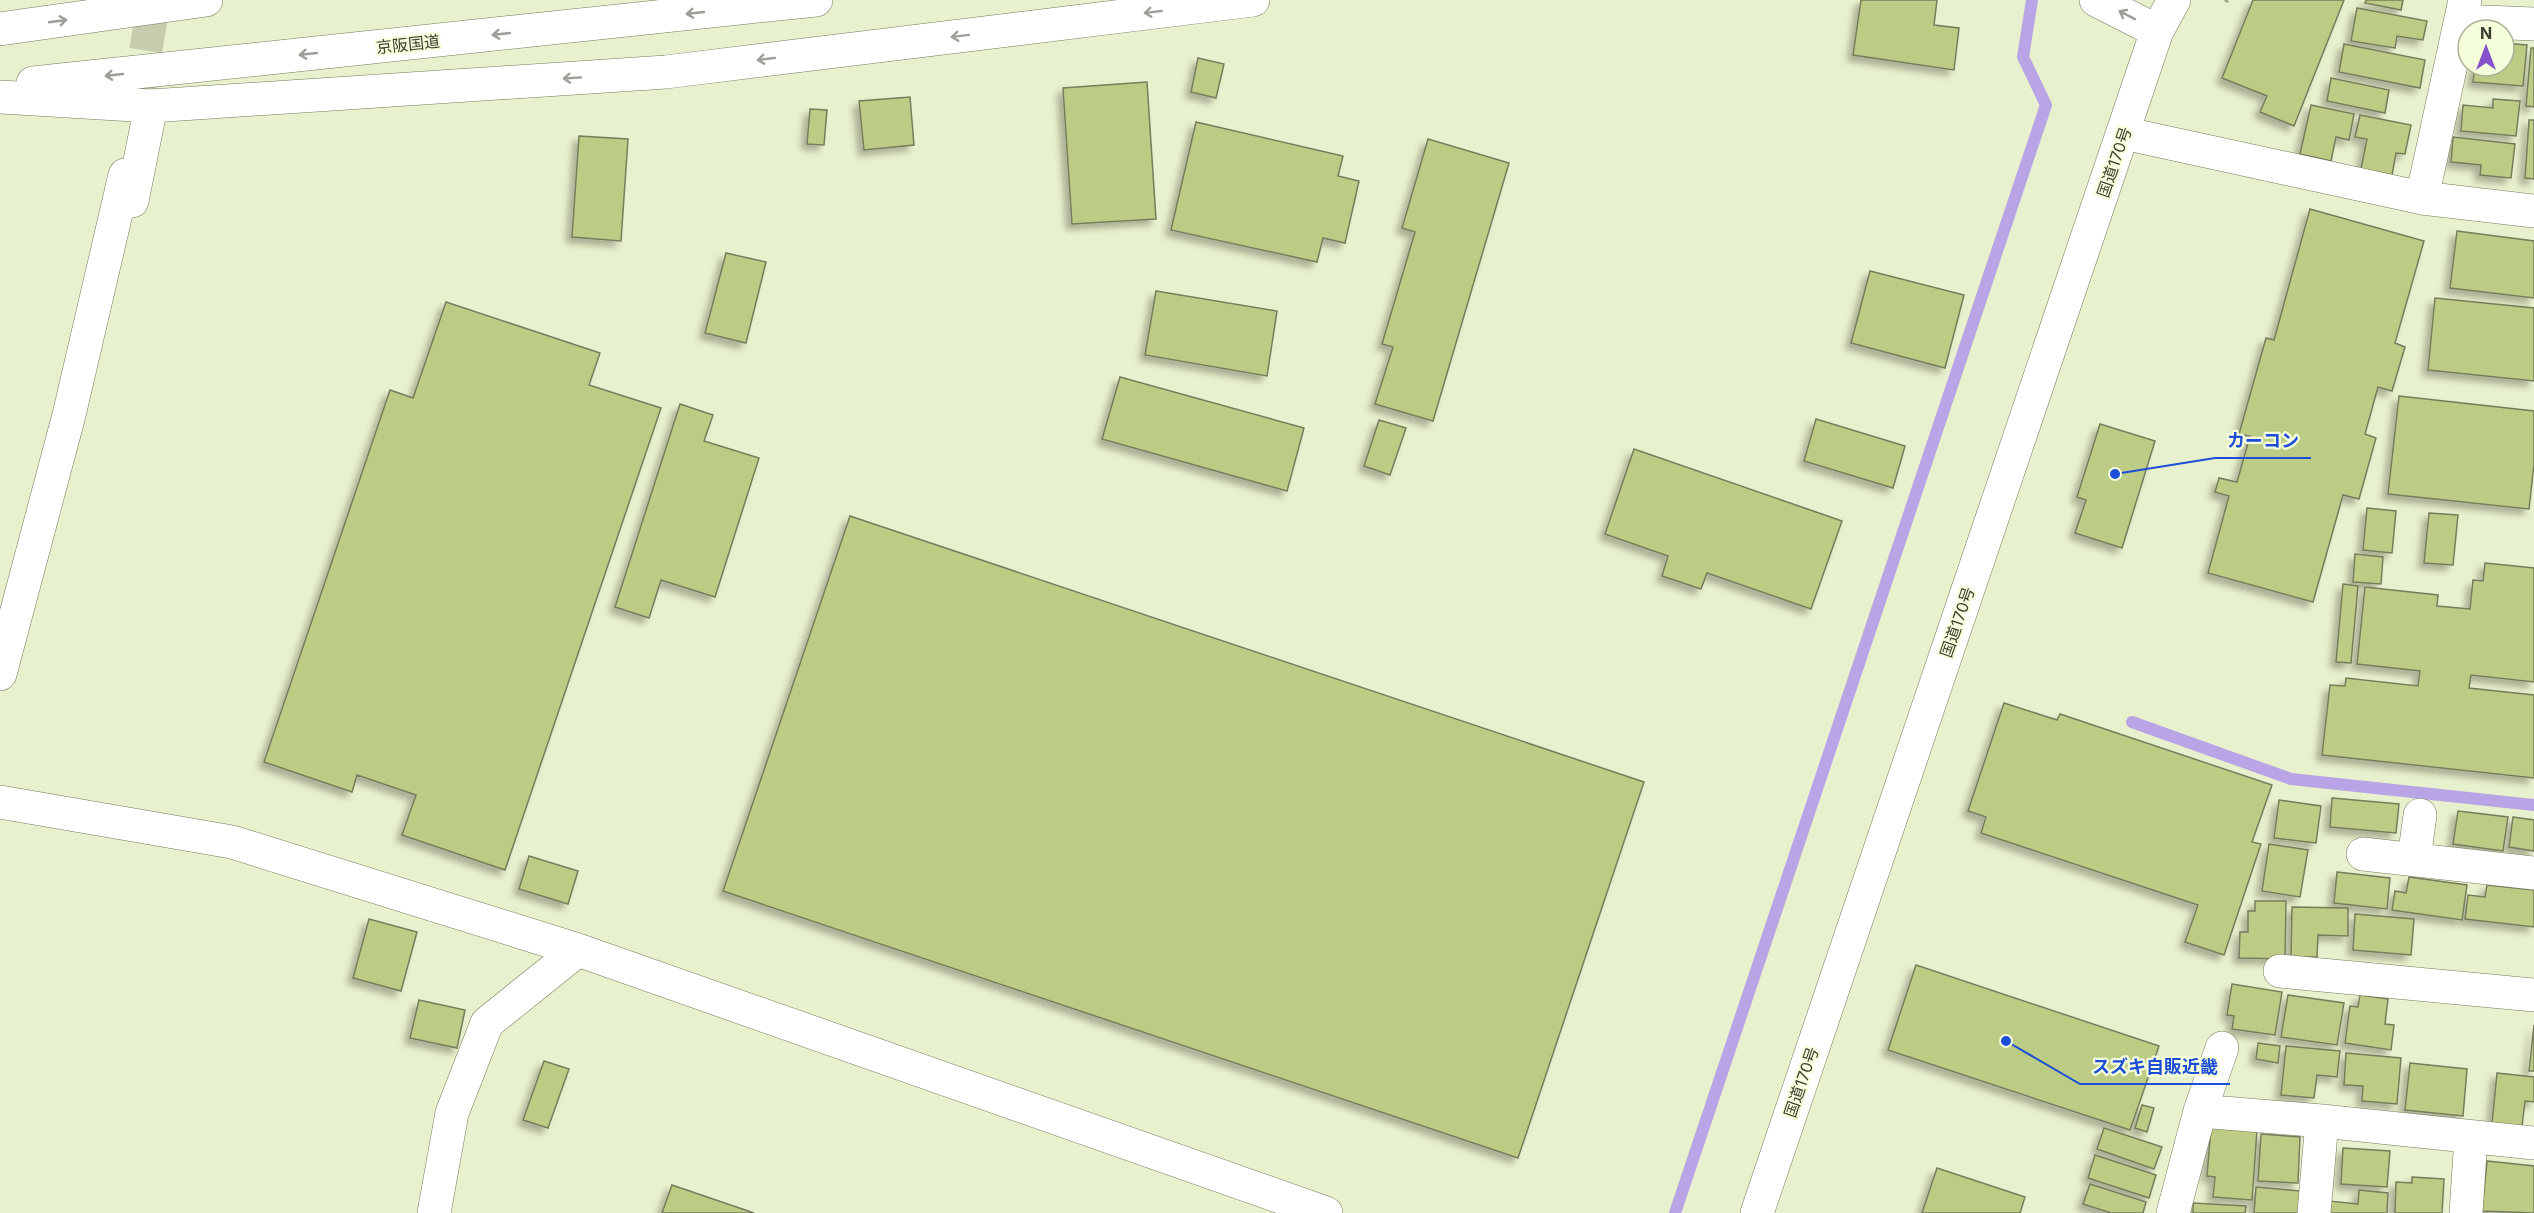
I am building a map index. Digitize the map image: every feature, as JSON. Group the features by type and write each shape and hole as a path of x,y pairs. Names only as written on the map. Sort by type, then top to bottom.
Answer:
{"main road":[{"path":"0,29 174,2 206,0"},
{"name":"京阪国道","path":"0,87 816,0"},
{"path":"0,97 151,106 666,72 1253,0"},
{"path":"2096,0 2158,15"},
{"name":"国道170号","path":"1757,1213 2123,133 2158,15 2174,0"},
{"path":"2422,198 2463,10 2534,24"},
{"path":"69,415 95,385 151,106"},
{"path":"2123,133 2422,198 2534,211"},
{"path":"0,674 69,415 125,175"},
{"path":"0,802 232,842 578,950 1326,1213"},
{"path":"2414,860 2420,815"},
{"path":"2363,854 2534,873"},
{"path":"434,1213 452,1113 487,1023 578,950"},
{"path":"2280,972 2534,995"},
{"path":"2173,1213 2200,1111 2222,1048"},
{"path":"2200,1111 2534,1143"},
{"path":"2314,1213 2322,1121"},
{"path":"2466,1213 2471,1137"}],"building":[{"path":"1861,0 1937,0 1934,25 1959,28 1954,70 1853,55"},
{"path":"2253,0 2344,0 2294,126 2260,112 2267,96 2222,78"},
{"path":"2366,0 2403,0 2401,10 2365,3"},
{"path":"2357,8 2427,21 2423,40 2397,36 2395,48 2351,41"},
{"path":"2344,44 2425,60 2420,88 2339,72"},
{"path":"2516,44 2527,45 2523,86 2473,82 2474,78 2516,78"},
{"path":"2531,48 2534,48 2534,107 2526,106"},
{"path":"1198,58 1224,64 1216,98 1191,92"},
{"path":"2331,78 2389,90 2385,113 2327,101"},
{"path":"1147,82 1156,219 1072,224 1063,88"},
{"path":"910,97 914,145 864,150 859,101"},
{"path":"2493,99 2520,101 2516,136 2461,131 2463,105 2493,108"},
{"path":"2311,105 2354,114 2349,140 2336,137 2331,161 2300,154"},
{"path":"810,109 827,110 824,145 807,144"},
{"path":"2360,115 2411,125 2405,154 2396,153 2392,175 2361,169 2367,139 2355,137"},
{"path":"2529,120 2534,120 2534,179 2525,178"},
{"path":"1196,122 1343,156 1338,176 1359,181 1345,243 1323,238 1317,262 1171,230"},
{"path":"579,136 628,139 621,241 572,237"},
{"path":"2453,137 2515,144 2511,178 2480,175 2481,165 2451,162"},
{"path":"1428,139 1509,163 1433,421 1375,404 1393,347 1382,344 1415,232 1402,228"},
{"path":"2310,209 2424,241 2395,343 2405,347 2392,391 2378,387 2365,434 2376,438 2359,499 2343,495 2313,602 2208,573 2229,496 2215,492 2219,478 2237,482 2250,436 2239,434 2266,338 2274,340"},
{"path":"2457,231 2534,241 2534,298 2450,288"},
{"path":"726,253 766,262 746,343 705,333"},
{"path":"1870,271 1964,295 1945,368 1851,343"},
{"path":"1156,291 1277,311 1267,376 1145,355"},
{"path":"2435,298 2534,308 2534,381 2428,370"},
{"path":"446,302 600,353 589,385 661,408 505,870 402,835 416,795 357,775 352,792 264,762 390,390 413,398"},
{"path":"1120,377 1304,428 1287,491 1102,439"},
{"path":"2399,396 2534,411 2534,464 2529,509 2388,494"},
{"path":"680,404 713,415 704,441 759,458 715,597 661,580 649,618 615,607"},
{"path":"1816,419 1905,446 1893,488 1804,461"},
{"path":"1379,420 1406,428 1390,475 1364,466"},
{"path":"2100,424 2155,441 2122,548 2075,533 2086,500 2077,497"},
{"path":"1634,449 1842,521 1811,609 1707,573 1701,589 1662,576 1668,556 1605,534"},
{"path":"2367,508 2396,511 2392,553 2363,550"},
{"path":"2429,513 2458,515 2453,565 2424,563"},
{"path":"850,516 1644,782 1518,1158 723,891"},
{"path":"2355,554 2383,557 2381,584 2353,582"},
{"path":"2485,563 2534,568 2534,682 2471,675 2469,688 2534,695 2534,778 2322,755 2330,685 2345,686 2346,678 2418,686 2420,671 2357,664 2365,587 2438,595 2437,606 2470,609 2473,580 2483,581"},
{"path":"2343,584 2358,586 2351,663 2336,662"},
{"path":"2004,703 2057,720 2060,714 2272,785 2252,842 2261,844 2224,955 2185,942 2198,905 1981,833 1986,817 1968,811"},
{"path":"2332,798 2399,804 2396,833 2330,827"},
{"path":"2279,800 2321,806 2316,843 2274,838"},
{"path":"2458,811 2508,817 2503,851 2453,844"},
{"path":"2513,817 2534,820 2534,851 2509,847"},
{"path":"2269,844 2308,850 2300,897 2262,891"},
{"path":"529,856 578,871 568,904 519,889"},
{"path":"2337,872 2390,878 2387,909 2334,903"},
{"path":"2409,877 2467,885 2462,920 2392,910 2395,891 2406,893"},
{"path":"2487,885 2534,890 2534,927 2465,919 2468,895 2485,897"},
{"path":"2255,901 2286,901 2285,959 2239,958 2240,932 2248,932 2248,911 2255,911"},
{"path":"2292,907 2348,908 2348,936 2318,935 2317,957 2291,957"},
{"path":"2355,914 2414,919 2411,955 2353,950"},
{"path":"369,919 417,932 401,991 353,978"},
{"path":"1916,965 2159,1046 2130,1130 1888,1050"},
{"path":"2232,984 2282,992 2275,1035 2232,1029 2234,1016 2227,1015"},
{"path":"2288,995 2344,1003 2337,1045 2281,1037"},
{"path":"2360,995 2388,999 2385,1024 2394,1025 2391,1050 2345,1043 2350,1006 2358,1007"},
{"path":"419,1000 465,1010 457,1048 410,1038"},
{"path":"2534,1025 2534,1071 2529,1071"},
{"path":"2258,1043 2280,1046 2278,1063 2256,1059"},
{"path":"2286,1046 2340,1051 2337,1077 2317,1075 2314,1098 2281,1095"},
{"path":"2346,1053 2401,1058 2397,1104 2362,1101 2363,1086 2344,1085"},
{"path":"544,1061 569,1069 548,1128 523,1120"},
{"path":"2410,1063 2467,1069 2463,1116 2405,1110"},
{"path":"2497,1073 2534,1077 2534,1102 2525,1101 2522,1126 2492,1124"},
{"path":"2142,1105 2154,1108 2147,1132 2135,1128"},
{"path":"2211,1127 2257,1130 2252,1200 2213,1197 2215,1177 2207,1176"},
{"path":"2104,1128 2162,1147 2154,1169 2097,1149"},
{"path":"2261,1134 2300,1137 2298,1183 2258,1181"},
{"path":"2343,1148 2390,1151 2387,1187 2341,1184"},
{"path":"2095,1155 2156,1175 2149,1198 2088,1178"},
{"path":"2487,1161 2534,1166 2534,1213 2482,1211"},
{"path":"1937,1168 2025,1197 2020,1213 1922,1213"},
{"path":"2412,1177 2444,1179 2442,1213 2395,1213 2396,1182 2412,1183"},
{"path":"2090,1184 2146,1202 2143,1213 2111,1213 2083,1204"},
{"path":"672,1185 754,1213 662,1213"},
{"path":"2256,1187 2300,1191 2298,1213 2254,1213"},
{"path":"2359,1190 2388,1193 2387,1213 2328,1213 2329,1201 2358,1204"},
{"path":"2193,1203 2246,1206 2245,1213 2193,1213"}],"waterway":[{"path":"1675,1213 2046,105 2023,57 2032,0"},
{"path":"2132,722 2291,779 2534,805"}],"tunnel":[{"path":"138,99 154,0"}],"place":[{"name":"カーコン","path":"2115,474"},
{"name":"スズキ自販近畿","path":"2006,1041"}]}
